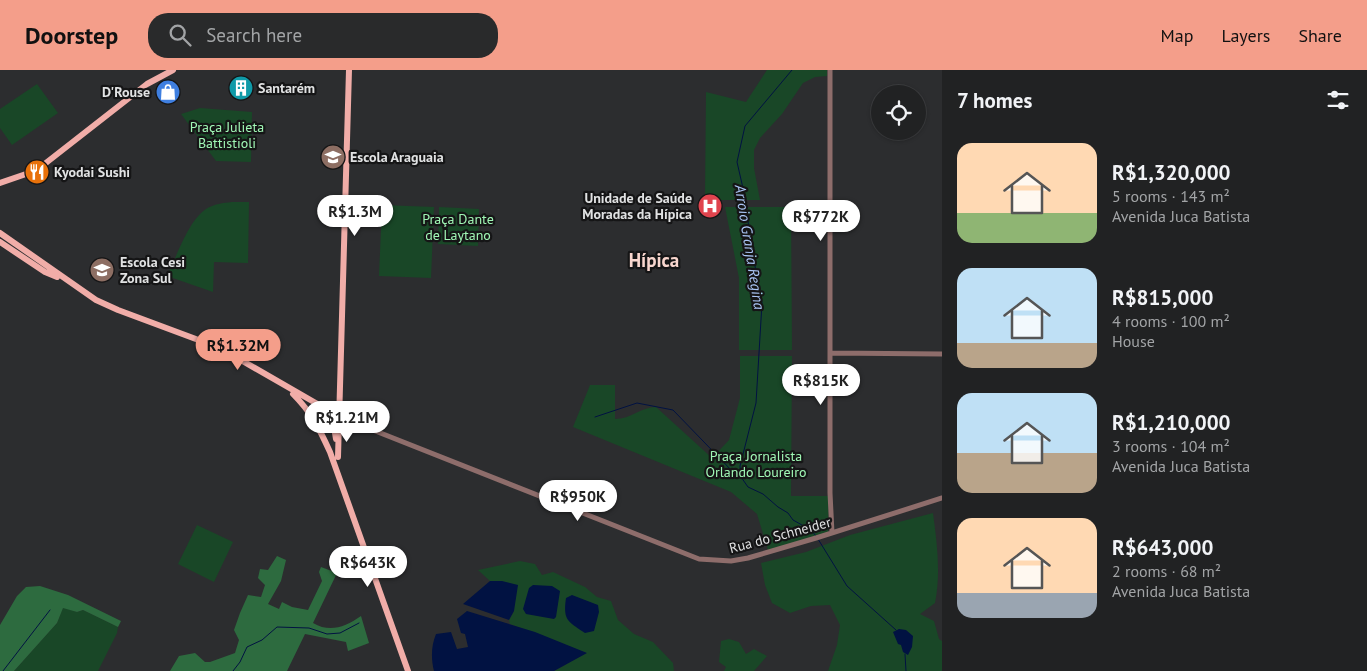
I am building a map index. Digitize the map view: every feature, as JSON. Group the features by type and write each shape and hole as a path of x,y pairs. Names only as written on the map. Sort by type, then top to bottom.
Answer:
{"main road":[{"path":"0,182 42,166 147,84 173,70"},
{"path":"338,418 321,423 321,430 326,435 331,435 335,432 338,418 341,403 349,70"},
{"path":"0,233 47,270"},
{"path":"0,242 66,280 96,300 220,348 338,418"},
{"path":"286,388 308,409 321,430 408,671"},
{"path":"338,418 334,426 340,480"},
{"path":"338,418 338,457"}],"street":[{"path":"830,70 830,493 832,533"},
{"path":"831,353 942,354"},
{"name":"Rua do Schneider","path":"338,418 699,559 731,561 748,558 818,538 942,498"}],"green space":[{"path":"767,70 827,70 827,76 815,77 803,83 782,114 760,138 754,150 754,168 760,200 705,200 706,92 746,102"},
{"path":"37,84 58,113 12,145 0,128 0,109"},
{"name":"Praça Julieta Battistioli","path":"200,108 252,112 251,162 216,161 181,114"},
{"path":"232,202 249,202 248,263 214,262 213,292 167,276 188,230 200,215 212,206"},
{"path":"382,205 434,207 431,278 379,276"},
{"name":"Praça Dante de Laytano","path":"439,207 479,209 478,246 438,244"},
{"path":"725,207 791,207 792,350 739,350 739,278"},
{"name":"Praça Jornalista Orlando Loureiro","path":"740,356 792,356 791,496 829,496 828,533 768,550 757,514 731,492 573,427 590,385 615,385 615,419 656,407 712,458 729,440 740,398"},
{"path":"933,513 938,558 937,592 935,603 920,614 934,621 939,639 942,641 942,671 828,671 837,645 840,625 830,605 811,606 790,613 772,603 765,585 761,563 806,552 850,535"},
{"path":"197,525 233,542 214,582 178,564"},
{"path":"277,556 286,560 281,581 268,604 279,609 282,602 292,607 308,610 322,581 319,572 321,567 337,573 313,623 325,628 331,628 343,626 361,616 369,643 348,651 346,642 305,634 287,671 170,671 179,656 195,653 205,662 210,662 235,653 239,640 234,630 240,613 248,595 261,597 265,585 258,578 260,569 268,570"},
{"path":"520,561 535,564 542,575 553,572 585,587 597,597 611,601 618,620 634,634 653,642 673,663 674,671 554,671 586,653 510,624 509,620 514,611 502,581 490,581 478,570"},
{"path":"40,586 68,595 121,621 118,627 83,610 77,612 63,608 57,623 14,671 0,671 0,625 17,596 26,587"},
{"path":"63,607 77,612 83,610 118,627 117,633 98,671 14,671 57,623"},
{"path":"729,639 739,642 746,654 754,649 767,656 754,671 724,671 726,667 719,662 721,641"}],"shaded area":[{"path":"490,581 502,581 518,585 514,611 509,620 463,604"},
{"path":"533,585 552,586 560,591 556,617 554,619 526,614 523,609 529,588"},
{"path":"572,595 598,605 599,612 594,631 585,633 574,626 566,616 566,598"},
{"path":"467,611 535,632 587,653 554,671 434,671 432,652 436,634 451,632 457,649 468,647 465,634 461,633 457,619"},
{"path":"899,629 906,630 913,636 912,647 908,655 903,652 893,632"}],"waterway":[{"name":"Arroio Granja Regina","path":"792,70 745,126 737,162 745,197 751,245 762,303 756,403 740,466 741,477 748,487 763,494 788,513 793,520 811,530 816,536"},
{"path":"595,417 637,403 673,410 734,473 741,477"},
{"name":"Arroio Granja Regina","path":"818,539 847,586 896,630"},
{"path":"3,671 50,610"},
{"path":"233,671 240,662 247,647 262,640 277,627 309,628 327,634 340,633 359,623"},
{"name":"Arroio Granja Regina","path":"905,654 906,671"}],"place":[{"name":"Santarém","path":"241,88"},
{"name":"D'Rouse","path":"168,92"},
{"name":"Escola Araguaia","path":"333,157"},
{"name":"Kyodai Sushi","path":"37,172"},
{"name":"Unidade de Saúde Moradas da Hípica","path":"710,206"},
{"name":"Escola Cesi Zona Sul","path":"102,270"}],"district":[{"name":"Hípica","path":"654,260"}]}
